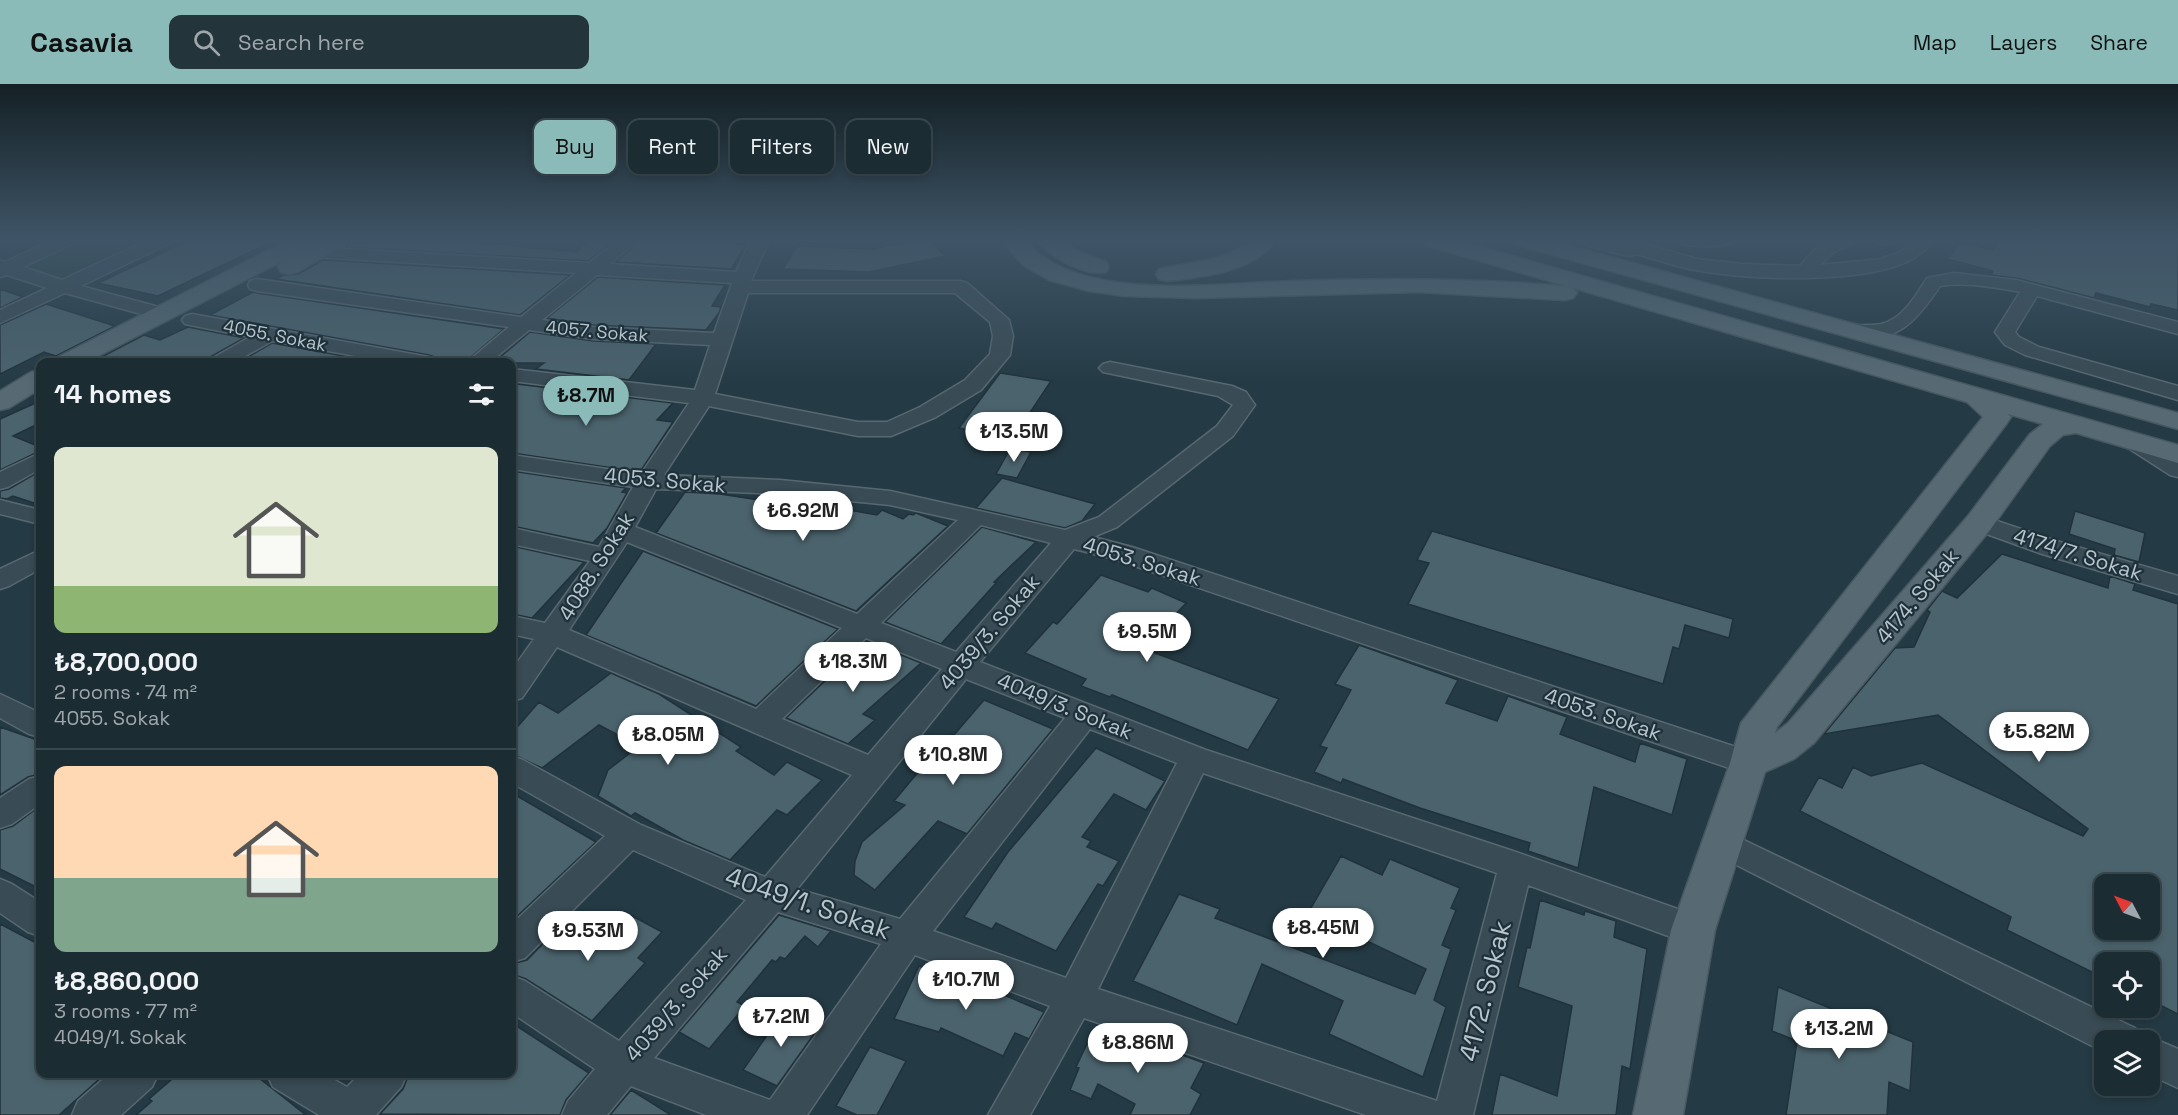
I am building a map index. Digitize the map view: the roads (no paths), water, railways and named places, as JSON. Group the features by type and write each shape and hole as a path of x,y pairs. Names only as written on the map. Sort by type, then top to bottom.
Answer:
{"main road":[{"path":"75,358 219,288"},
{"path":"114,358 251,288"},
{"path":"1120,288 1175,291 1286,288"},
{"path":"1497,288 1571,294 1674,309"},
{"path":"1601,288 2178,454"},
{"path":"1622,288 2178,447"},
{"path":"1658,288 2178,435"},
{"path":"1700,288 2178,421"},
{"path":"0,402 36,380"},
{"path":"0,402 36,389"},
{"path":"1658,1115 1693,930 1749,763 1759,723 1997,417 1991,408 1976,396"},
{"name":"4174. Sokak","path":"1749,763 1781,749 1801,733 1979,523 2040,440 2055,428 2077,425"}],"street":[{"path":"0,317 62,288"},
{"path":"68,288 163,314"},
{"name":"4057. Sokak","path":"279,288 593,333 724,340"},
{"path":"482,358 569,288"},
{"name":"4088. Sokak","path":"516,685 606,557 648,482 703,398 740,288"},
{"path":"516,375 703,398 858,429 891,429 928,412 973,385 1000,355 1003,336 999,320 961,288"},
{"path":"1855,331 1880,330 1898,326 1908,317 1929,288"},
{"path":"2022,288 2178,328"},
{"path":"2031,290 2005,332 2012,341 2032,351 2178,393"},
{"name":"4055. Sokak","path":"192,320 401,358"},
{"path":"227,358 269,334"},
{"name":"4039/3. Sokak","path":"582,1115 770,895 961,663 1069,538 1108,522 1225,430 1244,405 1238,398 1224,391 1110,368"},
{"path":"2133,441 2178,470"},
{"path":"0,482 36,462"},
{"name":"4053. Sokak","path":"516,463 648,482 780,488 879,497 976,516 1069,538 1123,553 1749,763"},
{"path":"0,507 36,514"},
{"path":"762,721 976,516"},
{"name":"4174/7. Sokak","path":"1979,523 2051,548 2178,585"},
{"name":"4049/3. Sokak","path":"620,530 861,626 961,663 1195,758 1516,866 1693,930"},
{"path":"516,537 606,557"},
{"path":"0,580 36,560"},
{"path":"516,626 552,634 762,721 872,770"},
{"path":"0,705 36,724"},
{"path":"783,1115 907,937 1085,714"},
{"path":"1008,1115 1075,998 1195,758"},
{"name":"4049/1. Sokak","path":"516,770 629,834 770,895 907,937 1075,998 1423,1115"},
{"path":"0,814 36,791"},
{"path":"516,943 629,834"},
{"path":"1723,843 2099,1030"},
{"name":"4172. Sokak","path":"1454,1115 1516,866"},
{"path":"0,894 36,918"},
{"path":"516,996 623,1065 758,1115"},
{"path":"2160,1060 2178,1069"},
{"path":"92,1115 134,1078"},
{"path":"293,1078 351,1114 383,1078"}]}
